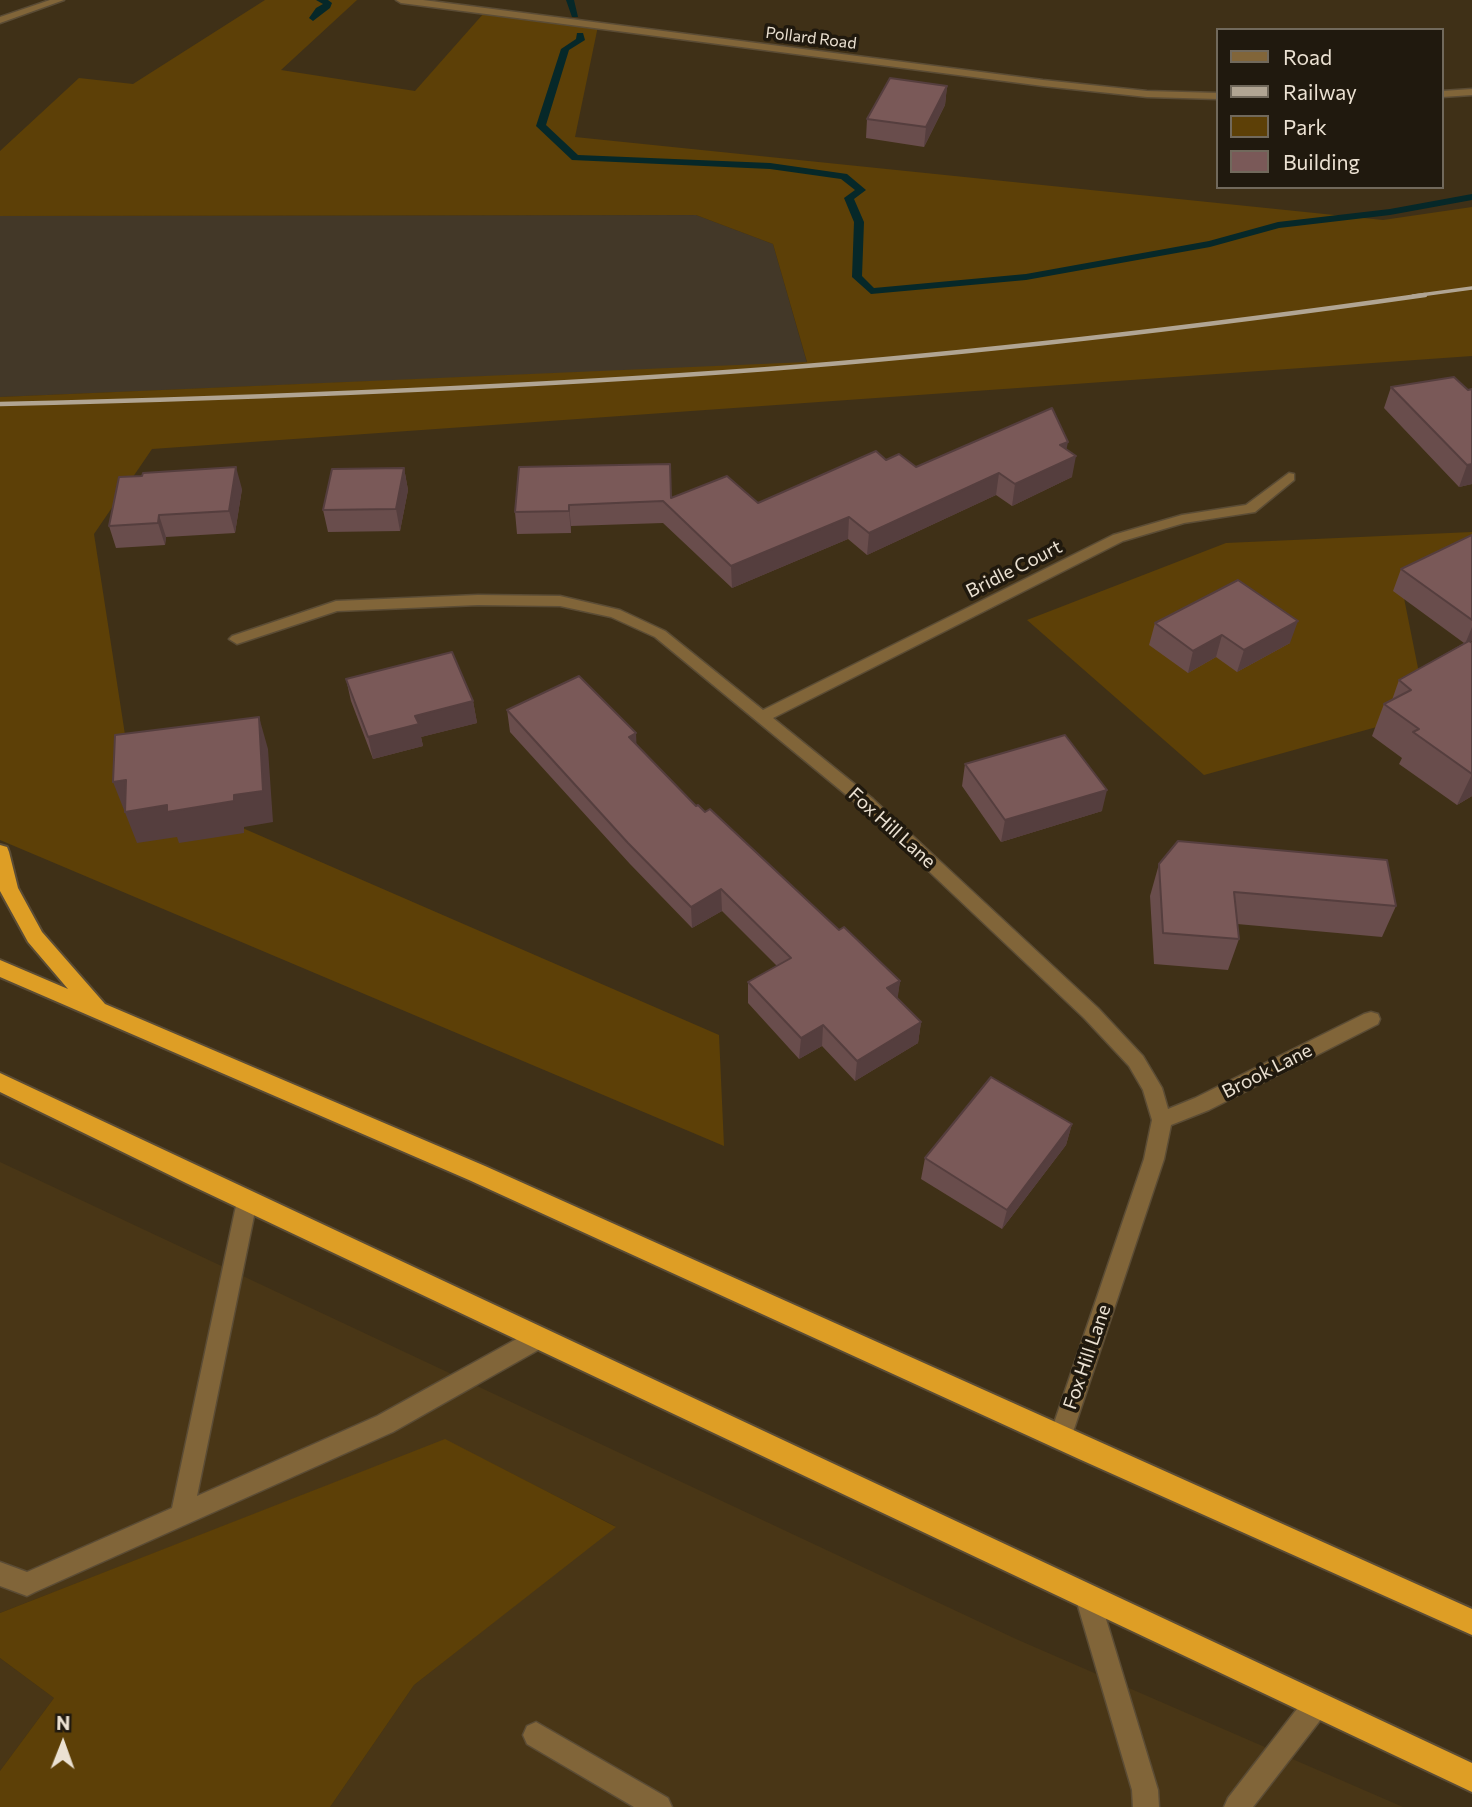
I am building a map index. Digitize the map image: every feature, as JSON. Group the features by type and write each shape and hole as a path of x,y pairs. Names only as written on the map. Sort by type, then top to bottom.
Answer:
{"highway":[{"path":"0,852 8,888 35,937 100,1011"},
{"path":"0,968 477,1173 1472,1622"},
{"path":"0,1082 1472,1778"}],"street":[{"path":"0,20 59,0"},
{"name":"Pollard Road","path":"401,0 1030,82 1147,94 1216,96"},
{"path":"1444,94 1472,92"},
{"name":"Bridle Court","path":"760,718 1118,538 1182,519 1250,509 1289,477"},
{"name":"Fox Hill Lane","path":"237,639 336,606 478,600 560,601 615,613 660,634 867,803 1091,1013 1136,1061 1152,1088 1162,1120 1154,1159 1060,1438"},
{"name":"Brook Lane","path":"1162,1120 1202,1104 1371,1019"},
{"path":"182,1514 247,1201"},
{"path":"0,1574 27,1584 385,1424 539,1338"},
{"path":"1087,1596 1145,1790 1146,1807"},
{"path":"1237,1807 1316,1705"},
{"path":"536,1735 659,1807"}],"shaded area":[{"path":"696,215 773,244 807,363 0,397 0,216"},
{"path":"0,1162 1016,1639 1403,1807 330,1807 414,1685 615,1526 445,1440 0,1613"},
{"path":"0,1658 54,1698 0,1771"}],"green space":[{"path":"265,0 357,0 281,70 415,91 484,13 598,26 575,137 1383,220 1472,207 1472,356 152,449 94,534 132,780 719,1035 724,1146 0,840 0,397 807,362 773,244 696,215 0,216 0,151 79,78 133,84"},
{"path":"1472,532 1472,604 1404,598 1427,713 1204,775 1027,620 1226,543"},
{"path":"445,1439 616,1527 414,1685 330,1807 0,1807 0,1771 54,1698 0,1658 0,1613"}],"building":[{"path":"890,78 947,86 926,127 867,119"},
{"path":"1454,377 1468,390 1472,389 1472,464 1467,465 1391,387"},
{"path":"1052,408 1068,442 1060,445 1076,456 1015,484 999,473 869,533 849,517 731,566 663,501 569,505 569,511 515,512 519,467 670,464 671,498 727,476 758,503 876,451 886,460 899,454 916,467"},
{"path":"236,467 229,511 159,515 158,523 109,526 119,477"},
{"path":"404,468 396,509 323,510 332,469"},
{"path":"1472,535 1472,620 1401,569"},
{"path":"1238,580 1298,621 1244,650 1222,635 1193,651 1155,623"},
{"path":"1469,641 1472,643 1472,774 1413,732 1419,729 1384,704 1411,690 1399,680"},
{"path":"452,652 473,701 415,716 419,724 368,737 346,679"},
{"path":"579,676 636,733 629,737 696,806 705,812 710,809 839,930 844,927 900,981 887,988 921,1022 857,1061 823,1025 801,1038 748,982 791,958 721,889 691,907 628,843 507,710"},
{"path":"259,717 263,791 234,795 234,801 167,812 167,805 125,812 126,780 113,782 115,735"},
{"path":"1065,735 1107,790 1005,820 965,764"},
{"path":"1178,841 1387,860 1396,906 1234,892 1239,939 1163,933 1159,864"},
{"path":"991,1077 1072,1124 1007,1210 925,1158"}],"waterway":[{"path":"313,18 319,10 327,6 328,3 320,0"},
{"path":"570,0 575,15"},
{"path":"580,35 581,40 565,49 541,126 575,158 770,166 844,176 861,190 849,198 859,222 857,277 871,291 1026,277 1210,244 1278,225 1390,212 1472,197"}],"railway":[{"path":"1413,296 1472,288"},
{"path":"0,404 384,391 768,369 1097,337 1425,295"}]}
